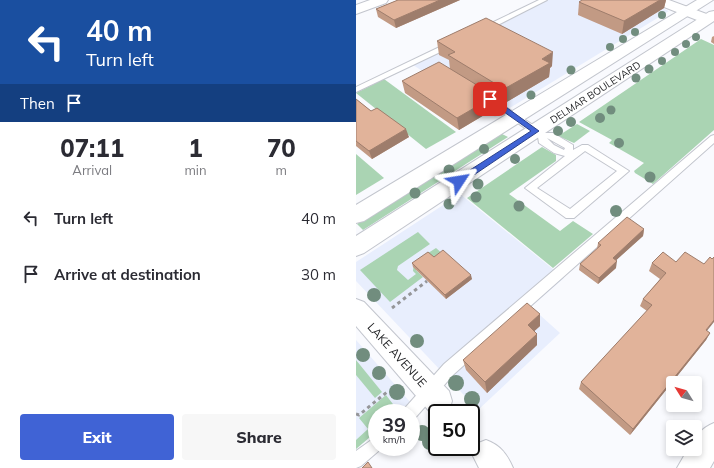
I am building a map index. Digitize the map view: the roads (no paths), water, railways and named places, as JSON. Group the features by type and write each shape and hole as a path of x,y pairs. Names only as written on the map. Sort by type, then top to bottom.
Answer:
{"main road":[{"name":"DELMAR BOULEVARD","path":"356,215 706,0"},
{"name":"DELMAR BOULEVARD","path":"356,247 540,133 710,17"}],"street":[{"path":"356,10 382,0"},
{"path":"658,0 687,12 710,17"},
{"name":"LAKE AVENUE","path":"356,308 434,396"},
{"path":"692,468 714,437"}],"lane":[{"path":"473,34 544,0"},
{"path":"356,90 427,60 459,41"},
{"path":"476,91 540,133 544,143 561,153 571,154 585,147 624,171 570,215 530,188 571,154"},
{"path":"420,406 434,396 448,369 714,138"},
{"path":"356,461 368,451"}]}
